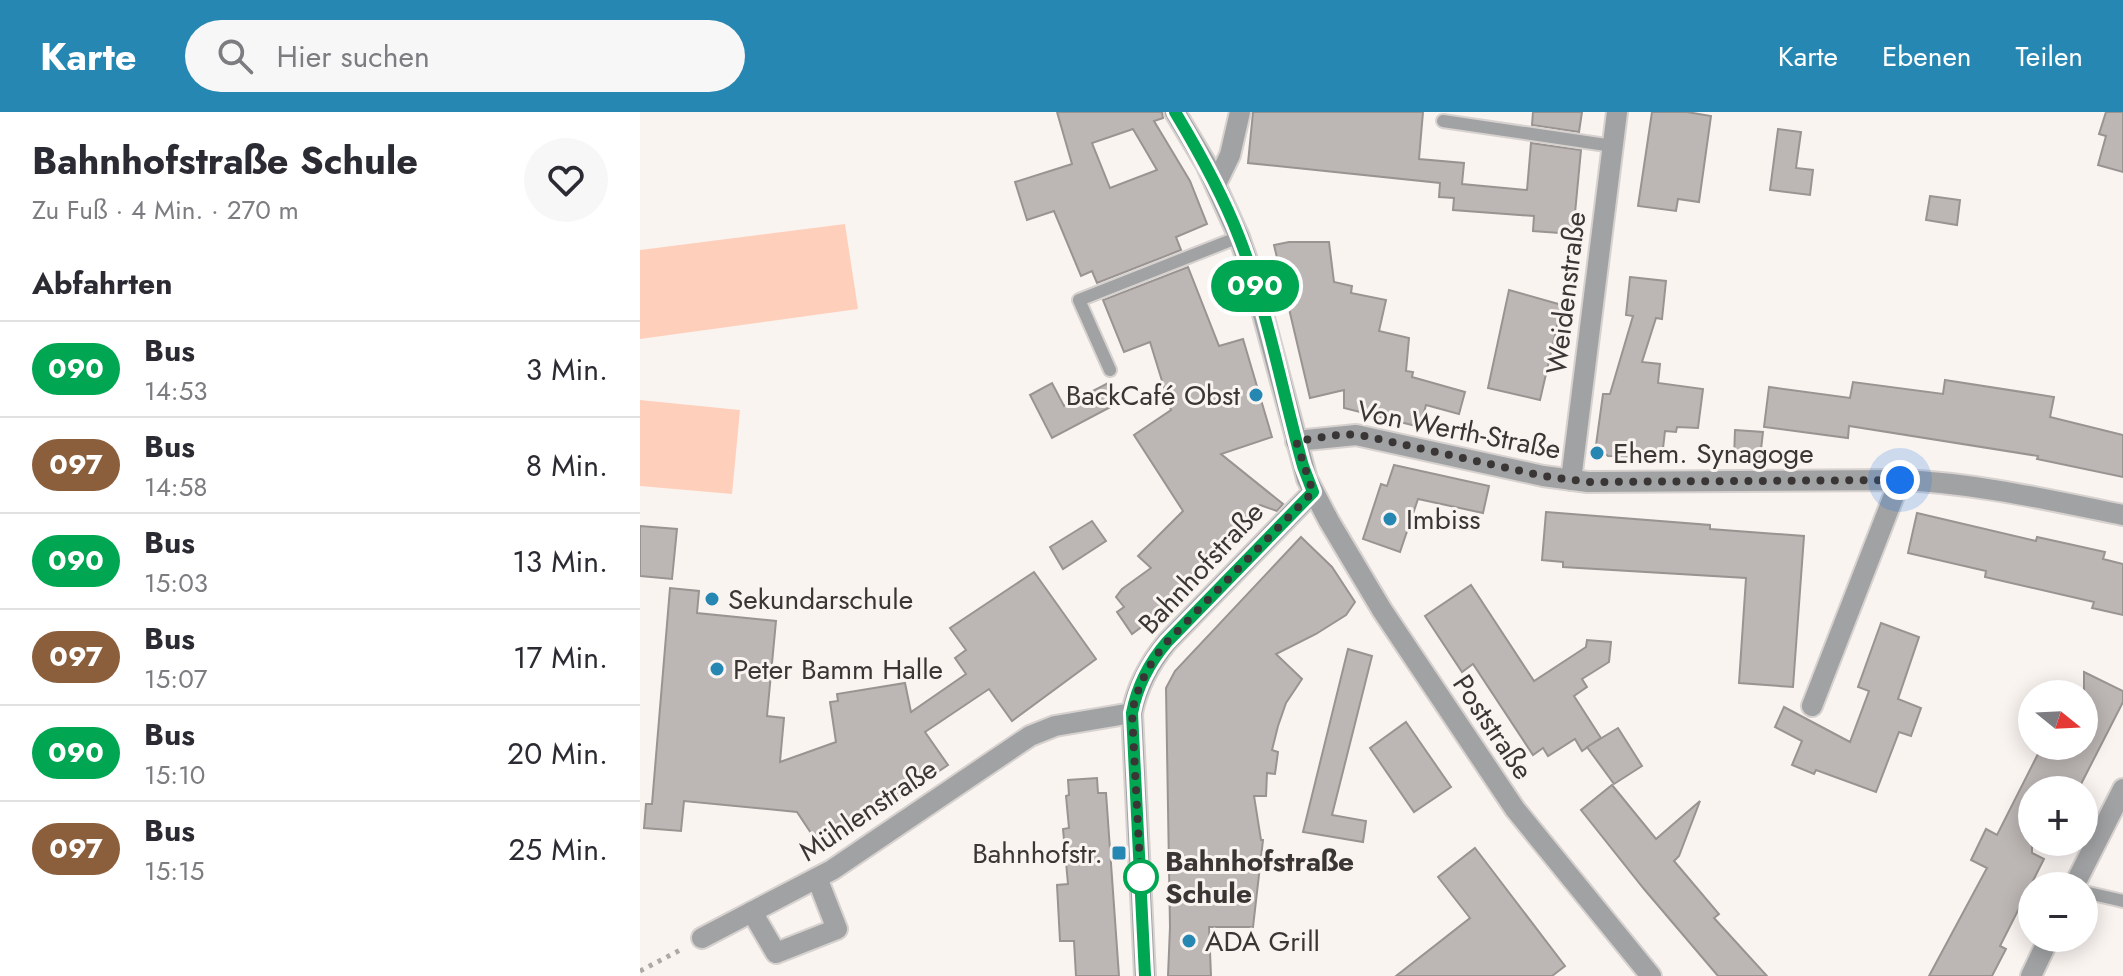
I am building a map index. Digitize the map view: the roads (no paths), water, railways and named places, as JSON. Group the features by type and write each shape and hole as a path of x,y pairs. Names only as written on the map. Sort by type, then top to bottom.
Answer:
{"street":[{"name":"Poststraße","path":"1175,112 1216,184 1239,237 1313,492 1376,600 1515,809 1651,976"},
{"path":"1216,184 1230,155 1240,112"},
{"name":"Weidenstraße","path":"1571,480 1617,112"},
{"name":"Von Werth-Straße","path":"1296,441 1345,434 1365,436 1571,480 1900,480 1980,487 2123,515"},
{"path":"1812,706 1900,480"},
{"name":"Bahnhofstraße","path":"1145,976 1132,713 1146,674 1161,649 1313,492"},
{"name":"Mühlenstraße","path":"702,938 817,878 1030,736 1055,726 1132,713"},
{"path":"2081,872 2123,789"},
{"path":"752,912 776,953 837,929 817,878"},
{"path":"2031,976 2042,952"}],"lane":[{"path":"1443,121 1613,146"},
{"path":"1110,370 1079,300 1239,237"},
{"path":"2098,895 2123,901"}],"place":[{"name":"BackCafé Obst","path":"1256,395"},
{"name":"Ehem. Synagoge","path":"1597,453"},
{"name":"Imbiss","path":"1390,519"},
{"name":"Sekundarschule","path":"712,599"},
{"name":"Peter Bamm Halle","path":"717,669"},
{"name":"Bahnhofstr.","path":"1119,853"},
{"name":"Bahnhofstraße Schule","path":"1141,877"},
{"name":"ADA Grill","path":"1189,941"}]}
